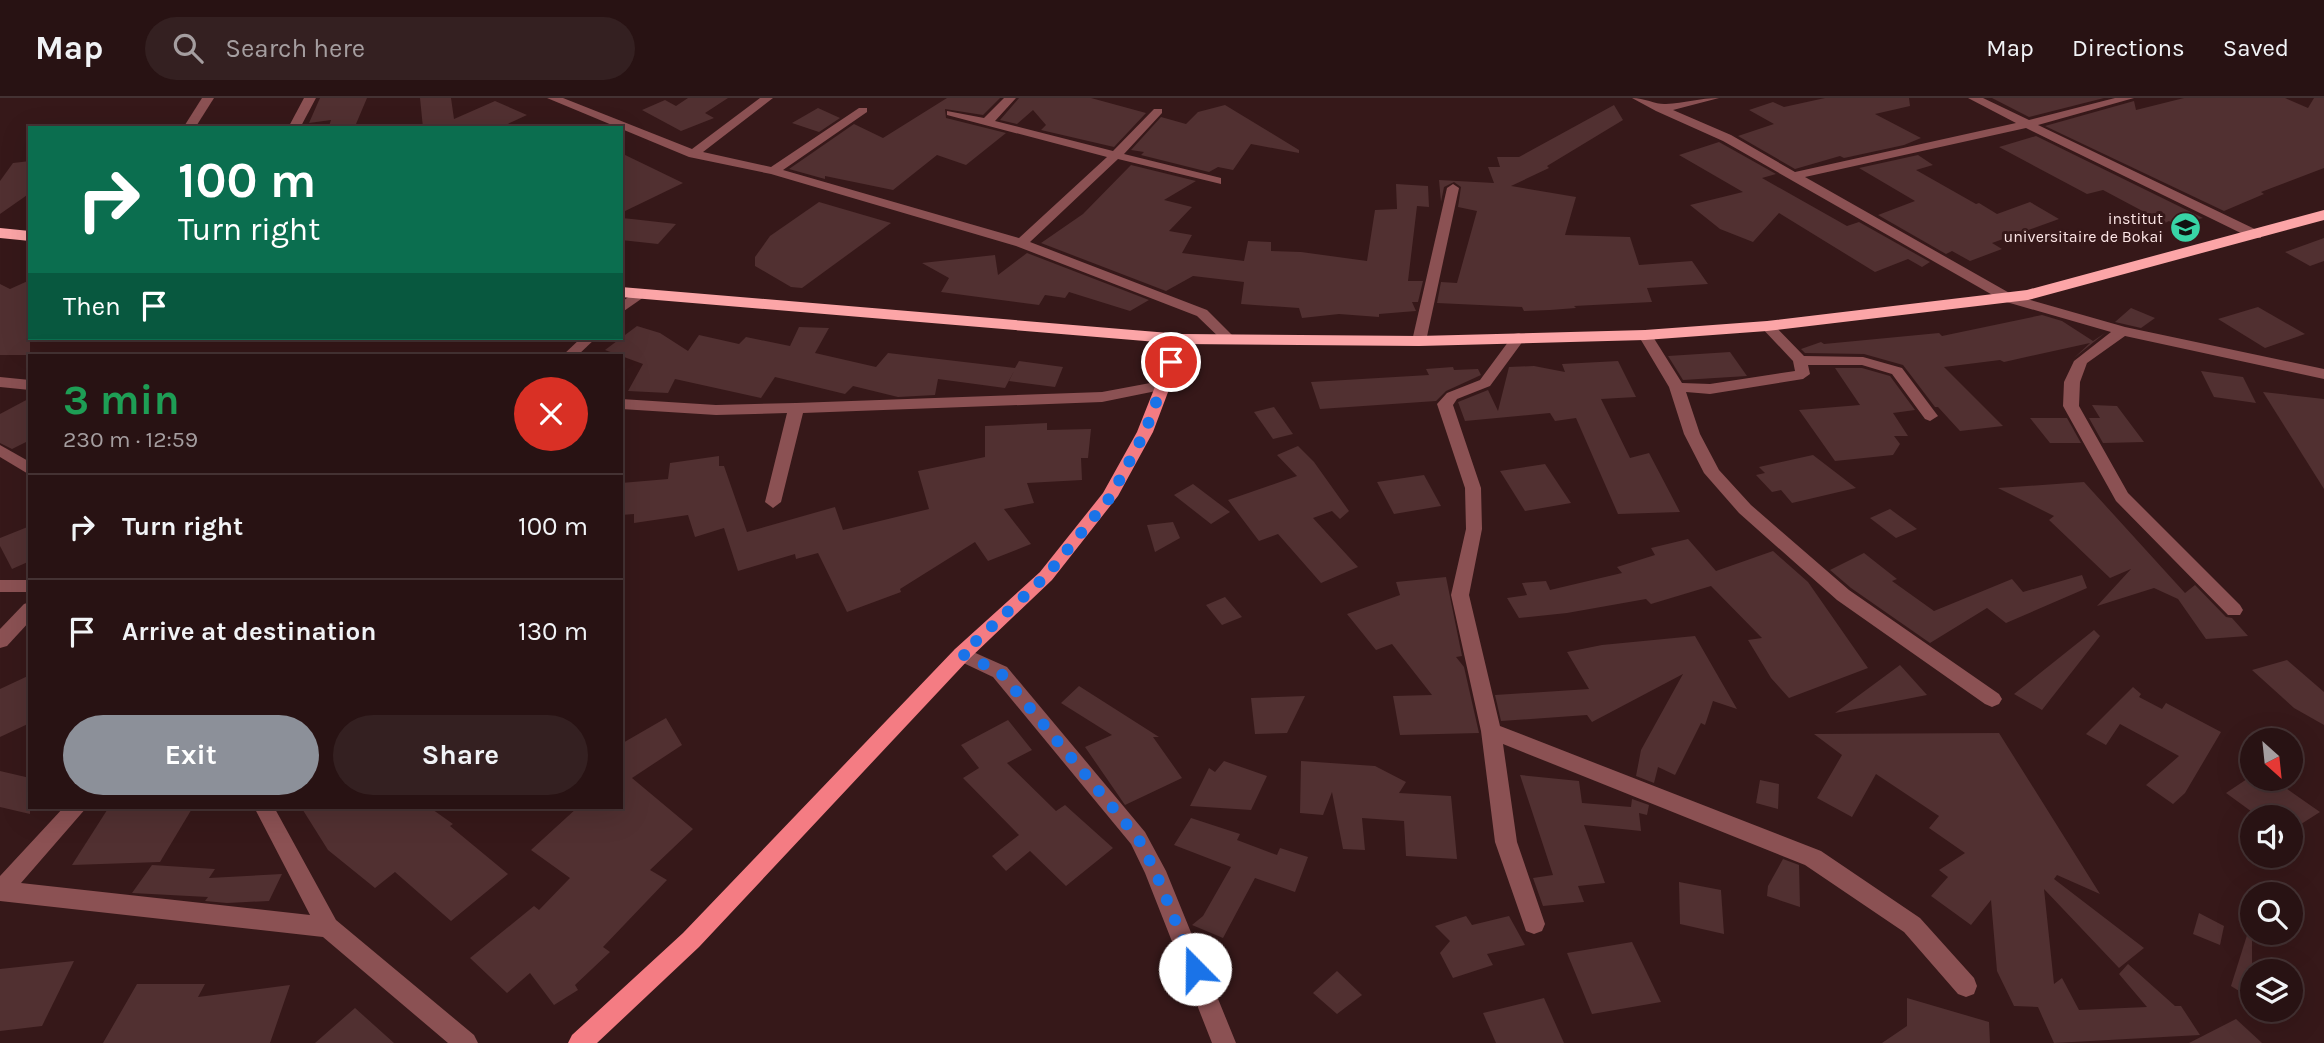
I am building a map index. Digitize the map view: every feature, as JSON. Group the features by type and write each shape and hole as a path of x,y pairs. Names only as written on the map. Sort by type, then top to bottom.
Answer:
{"highway":[{"path":"630,293 1181,339 1419,341 1645,335 1767,326 2008,298 2105,276 2324,215"},
{"path":"0,233 28,236"}],"main road":[{"path":"580,1043 691,940 962,654 1046,576 1111,496 1145,432 1181,339"}],"street":[{"path":"191,126 208,98"},
{"path":"295,126 310,98"},
{"path":"553,98 693,154 773,171 1021,243 1202,313 1230,340"},
{"path":"693,154 767,98"},
{"path":"987,122 1010,98"},
{"path":"1638,98 1727,138 2008,298 2122,331 2324,374"},
{"path":"1660,109 1713,98"},
{"path":"1974,98 2256,235"},
{"path":"1793,176 2028,124 2128,98"},
{"path":"773,171 863,110"},
{"path":"1021,243 1116,155 1158,111"},
{"path":"951,113 1217,181"},
{"path":"1419,341 1453,188"},
{"path":"1677,387 1710,389 1803,374 1800,360 1767,326"},
{"path":"2122,331 2081,361 2071,382 2071,406 2122,497 2234,610"},
{"path":"1645,335 1677,387 1692,434 1712,473 1745,509 1843,595 1992,699"},
{"path":"1519,337 1485,383 1452,396 1445,404 1473,488 1474,529 1460,594 1492,731 1506,842 1534,924"},
{"path":"571,354 587,340"},
{"path":"1800,360 1863,361 1897,371 1930,416"},
{"path":"0,383 28,385"},
{"path":"623,404 716,410 796,408 1102,397 1161,386"},
{"path":"773,502 796,408"},
{"path":"0,450 28,469"},
{"path":"0,586 28,586"},
{"path":"0,640 28,610"},
{"path":"962,654 1000,672 1138,838 1155,871 1224,1043"},
{"path":"1492,731 1813,858 1912,925 1966,986"},
{"path":"0,891 76,809"},
{"path":"265,809 328,927 466,1043"},
{"path":"0,891 328,927"}],"building":[{"path":"320,98 367,98 356,124 329,126 331,120 309,123"},
{"path":"420,98 451,98 454,119 495,101 527,115 503,126 423,126"},
{"path":"688,98 728,98 705,113 714,118 681,131 642,110 665,100 676,106"},
{"path":"947,98 1000,98 983,115 945,109 946,118 1006,133 966,165 937,155 893,190 825,176 825,179 789,169 854,124 883,138"},
{"path":"1019,98 1091,98 1146,113 1114,147 1041,130 1046,125 1033,110 1017,124 1000,120"},
{"path":"1825,98 1909,98 1910,106 1875,114 1921,138 1904,145 1844,158 1840,156 1795,169 1738,136 1774,124 1749,110 1773,102 1784,107"},
{"path":"1992,98 2104,98 2029,117"},
{"path":"2184,98 2285,98 2308,108 2314,98 2324,98 2324,168 2261,192 2264,194 2224,211 2045,126 2134,101 2136,110"},
{"path":"1225,105 1299,150 1299,153 1251,144 1233,170 1218,167 1209,172 1131,150 1161,117 1186,124 1198,112"},
{"path":"1614,105 1623,120 1547,166 1549,168 1511,186 1576,197 1565,235 1630,237 1639,265 1692,261 1708,284 1647,288 1652,302 1574,306 1576,308 1550,310 1524,311 1522,307 1437,303 1441,282 1457,283 1477,211 1458,207 1461,187 1454,182 1444,187 1441,202 1439,180 1494,183 1488,167 1500,167 1497,157 1519,157"},
{"path":"818,108 840,118 819,132 792,123"},
{"path":"2036,136 2203,218 2175,225 2169,221 2165,223 2103,190 2087,194 1999,147"},
{"path":"1719,142 1776,174 1762,178 1847,226 1859,222 1930,262 1922,267 1908,259 1875,272 1779,213 1753,242 1720,229 1690,205 1743,192 1679,155"},
{"path":"623,154 683,183 623,212"},
{"path":"1918,155 1933,165 1916,170 1997,214 2030,202 2059,219 1992,243 2002,249 1970,261 1952,251 1946,254 1878,215 1915,201 1859,168"},
{"path":"28,161 28,194 0,214 0,181 13,163"},
{"path":"1131,165 1196,181 1164,200 1192,207 1169,231 1192,235 1182,253 1244,261 1248,241 1271,242 1271,251 1301,252 1367,261 1375,210 1397,209 1396,184 1428,186 1429,207 1417,206 1408,281 1423,281 1418,302 1412,302 1416,311 1379,314 1379,317 1339,314 1302,318 1299,308 1241,304 1244,282 1193,276 1166,291 1041,243 1083,214"},
{"path":"819,202 891,223 802,288 791,287 755,266 755,257 770,236"},
{"path":"623,218 676,224 658,244 623,240"},
{"path":"2324,238 2324,261 2310,266 2285,252"},
{"path":"1027,253 1149,300 1130,311 1069,292 1065,298 1045,295 1039,305 941,292 949,278 922,263 995,255 998,275"},
{"path":"28,281 28,355 0,355 0,284 10,289"},
{"path":"2258,307 2305,334 2265,348 2218,319"},
{"path":"2131,308 2155,318 2141,328 2115,322"},
{"path":"2042,315 2062,321 2093,341 2105,333 2074,358 2090,343 2004,362 2000,360 1944,367 2003,426 1960,431 1935,407 1903,365 1864,354 1805,353 1801,349 1821,342 1824,344 1939,333 1942,336"},
{"path":"637,326 660,333 688,351 699,335 739,344 746,337 790,346 799,327 829,328 815,353 876,367 888,353 1015,368 1019,361 1063,367 1055,387 1009,381 1014,371 1005,388 938,379 935,395 898,397 853,386 845,394 775,377 761,398 675,379 668,393 628,391 643,364 623,357 623,354 605,350 618,340 623,340 623,336"},
{"path":"1730,352 1747,376 1683,380 1668,356"},
{"path":"1618,361 1636,397 1601,399 1630,458 1649,453 1680,512 1618,514 1576,418 1555,421 1550,413 1465,421 1458,402 1488,390 1498,411 1509,367 1534,366 1565,372 1562,364"},
{"path":"1453,367 1454,370 1478,369 1481,375 1446,391 1436,401 1320,409 1311,382 1429,375 1426,369"},
{"path":"1835,368 1862,368 1890,376 1915,410 1893,413 1908,436 1894,436 1900,444 1893,455 1835,461 1799,410 1860,405"},
{"path":"2201,371 2243,377 2256,403 2214,397"},
{"path":"2263,392 2324,399 2324,489"},
{"path":"28,399 28,441 12,449 0,443 0,414"},
{"path":"2092,405 2117,406 2144,442 2103,443 2089,418 2100,418"},
{"path":"1274,407 1293,434 1273,439 1254,412"},
{"path":"2030,418 2067,418 2081,443 2050,443"},
{"path":"1047,423 1047,430 1091,429 1088,458 1081,458 1082,480 1027,483 1034,503 1004,509 1031,544 988,561 975,542 900,589 901,592 847,612 818,553 796,559 795,554 738,571 724,528 695,537 688,515 634,523 634,514 623,515 623,483 668,479 670,463 719,456 719,466 724,466 747,532 835,507 843,530 929,509 918,471 985,457 985,426"},
{"path":"1298,446 1314,462 1349,511 1340,519 1332,511 1313,518 1358,567 1321,583 1278,534 1259,541 1228,500 1297,476 1277,455"},
{"path":"1813,455 1856,488 1792,503 1781,490 1772,492 1756,475 1765,473 1759,467"},
{"path":"1545,464 1571,503 1525,511 1500,471"},
{"path":"1424,475 1441,506 1394,514 1377,482"},
{"path":"2084,482 2185,593 2195,585 2248,636 2206,639 2178,599 2154,588 2097,606 2131,569 2110,578 2049,520 2054,516 1998,488"},
{"path":"1193,484 1230,512 1211,524 1174,495"},
{"path":"1890,509 1917,529 1896,538 1870,518"},
{"path":"1173,522 1180,538 1155,552 1147,525"},
{"path":"28,527 28,562 12,569 0,546 0,538"},
{"path":"1688,539 1716,571 1773,551 1808,582 1868,668 1789,698 1771,678 1748,640 1762,638 1711,586 1651,604 1646,599 1567,613 1519,618 1507,598 1527,595 1522,583 1546,581 1550,590 1622,573 1617,567 1655,555 1651,548"},
{"path":"1864,553 1897,579 1892,581 1934,611 2012,579 2023,592 2082,575 2087,588 2006,623 1987,608 1930,643 1851,588 1830,570"},
{"path":"1446,577 1462,656 1456,657 1464,667 1479,733 1400,735 1393,696 1432,695 1392,644 1376,650 1347,614 1400,595 1396,582"},
{"path":"1225,597 1242,617 1222,625 1206,605"},
{"path":"2094,630 2100,636 2042,710 2014,694"},
{"path":"1695,636 1737,709 1713,701 1705,725 1701,723 1675,775 1658,767 1654,783 1636,776 1641,750 1683,674 1592,722 1587,715 1501,721 1495,695 1589,689 1567,652 1602,645"},
{"path":"2287,660 2324,692 2324,725 2294,708 2252,670"},
{"path":"1900,665 1927,695 1835,713"},
{"path":"28,676 28,724 0,737 0,689"},
{"path":"1079,686 1159,737 1153,737 1182,778 1125,805 1085,747 1112,735 1061,703"},
{"path":"2133,687 2141,694 2139,697 2162,709 2166,703 2221,732 2185,793 2173,804 2146,785 2179,756 2120,724 2106,745 2086,734"},
{"path":"1305,696 1287,733 1255,734 1251,698"},
{"path":"666,718 682,745 632,778 693,829 650,870 667,880 603,947 610,952 575,985 578,990 554,1005 530,973 507,993 470,958 534,906 539,910 570,878 531,850 576,809 623,809 623,743"},
{"path":"1008,720 1032,750 1007,763 1056,811 1065,805 1113,848 1066,886 1030,851 1006,871 992,856 1019,835 963,778 979,768 961,745"},
{"path":"1999,733 2100,894 2057,875 2054,879 2144,948 2119,968 2044,889 2054,984 2062,978 2079,1010 2147,1007 2119,974 2128,964 2175,1006 2181,1006 2200,1035 2054,1043 2038,1007 2014,1006 1997,971 1991,900 1971,925 1931,896 1948,877 1939,870 1965,853 1929,828 1939,816 1876,774 1852,817 1817,798 1842,755 1814,734"},
{"path":"1224,761 1267,776 1251,810 1190,806 1209,768 1215,772"},
{"path":"1301,761 1375,766 1406,782 1399,793 1451,796 1457,859 1406,856 1404,821 1362,818 1365,850 1343,849 1332,792 1323,815 1300,813"},
{"path":"0,771 28,778 30,814 0,807"},
{"path":"1520,775 1579,781 1582,803 1631,807 1632,799 1649,805 1647,815 1639,813 1641,831 1584,825 1605,883 1578,886 1584,902 1543,906 1533,878 1553,875"},
{"path":"1760,780 1779,784 1778,809 1756,803"},
{"path":"2240,784 2240,791 2290,791 2320,812 2303,823 2303,805 2242,805 2226,793"},
{"path":"108,809 192,809 160,862 72,865"},
{"path":"302,809 432,809 453,824 450,826 508,874 451,921 395,872 375,888 328,850"},
{"path":"1191,818 1240,834 1237,840 1277,855 1280,848 1308,857 1295,892 1255,878 1223,938 1192,925 1203,916 1231,867 1174,845"},
{"path":"1783,859 1799,865 1800,907 1767,896 1768,886"},
{"path":"152,865 215,869 209,878 282,874 269,901 227,903 205,901 208,897 132,893"},
{"path":"1679,882 1721,890 1724,934 1680,924"},
{"path":"2199,913 2224,926 2220,945 2193,934"},
{"path":"1466,916 1472,925 1509,916 1525,945 1487,954 1493,965 1453,978 1440,953 1450,941 1435,926"},
{"path":"1632,942 1661,1002 1592,1014 1567,953"},
{"path":"2244,945 2252,945 2252,959 2240,959 2240,992 2231,986"},
{"path":"74,961 42,1026 0,1031 0,969"},
{"path":"1337,971 1362,995 1337,1014 1313,993"},
{"path":"137,984 205,984 198,997 290,985 270,1043 103,1043"},
{"path":"1544,998 1564,1043 1496,1043 1483,1013"},
{"path":"1907,998 1989,1022 1990,1043 1882,1043 1907,1026"},
{"path":"355,1008 394,1043 315,1043"},
{"path":"2236,1019 2262,1043 2189,1043"}],"place":[{"name":"institut universitaire de Bokai","path":"2186,227"}],"route":[{"path":"1171,362 1145,432 1111,496 1046,576 962,654 1000,672 1138,838 1155,871 1195,969"}]}
